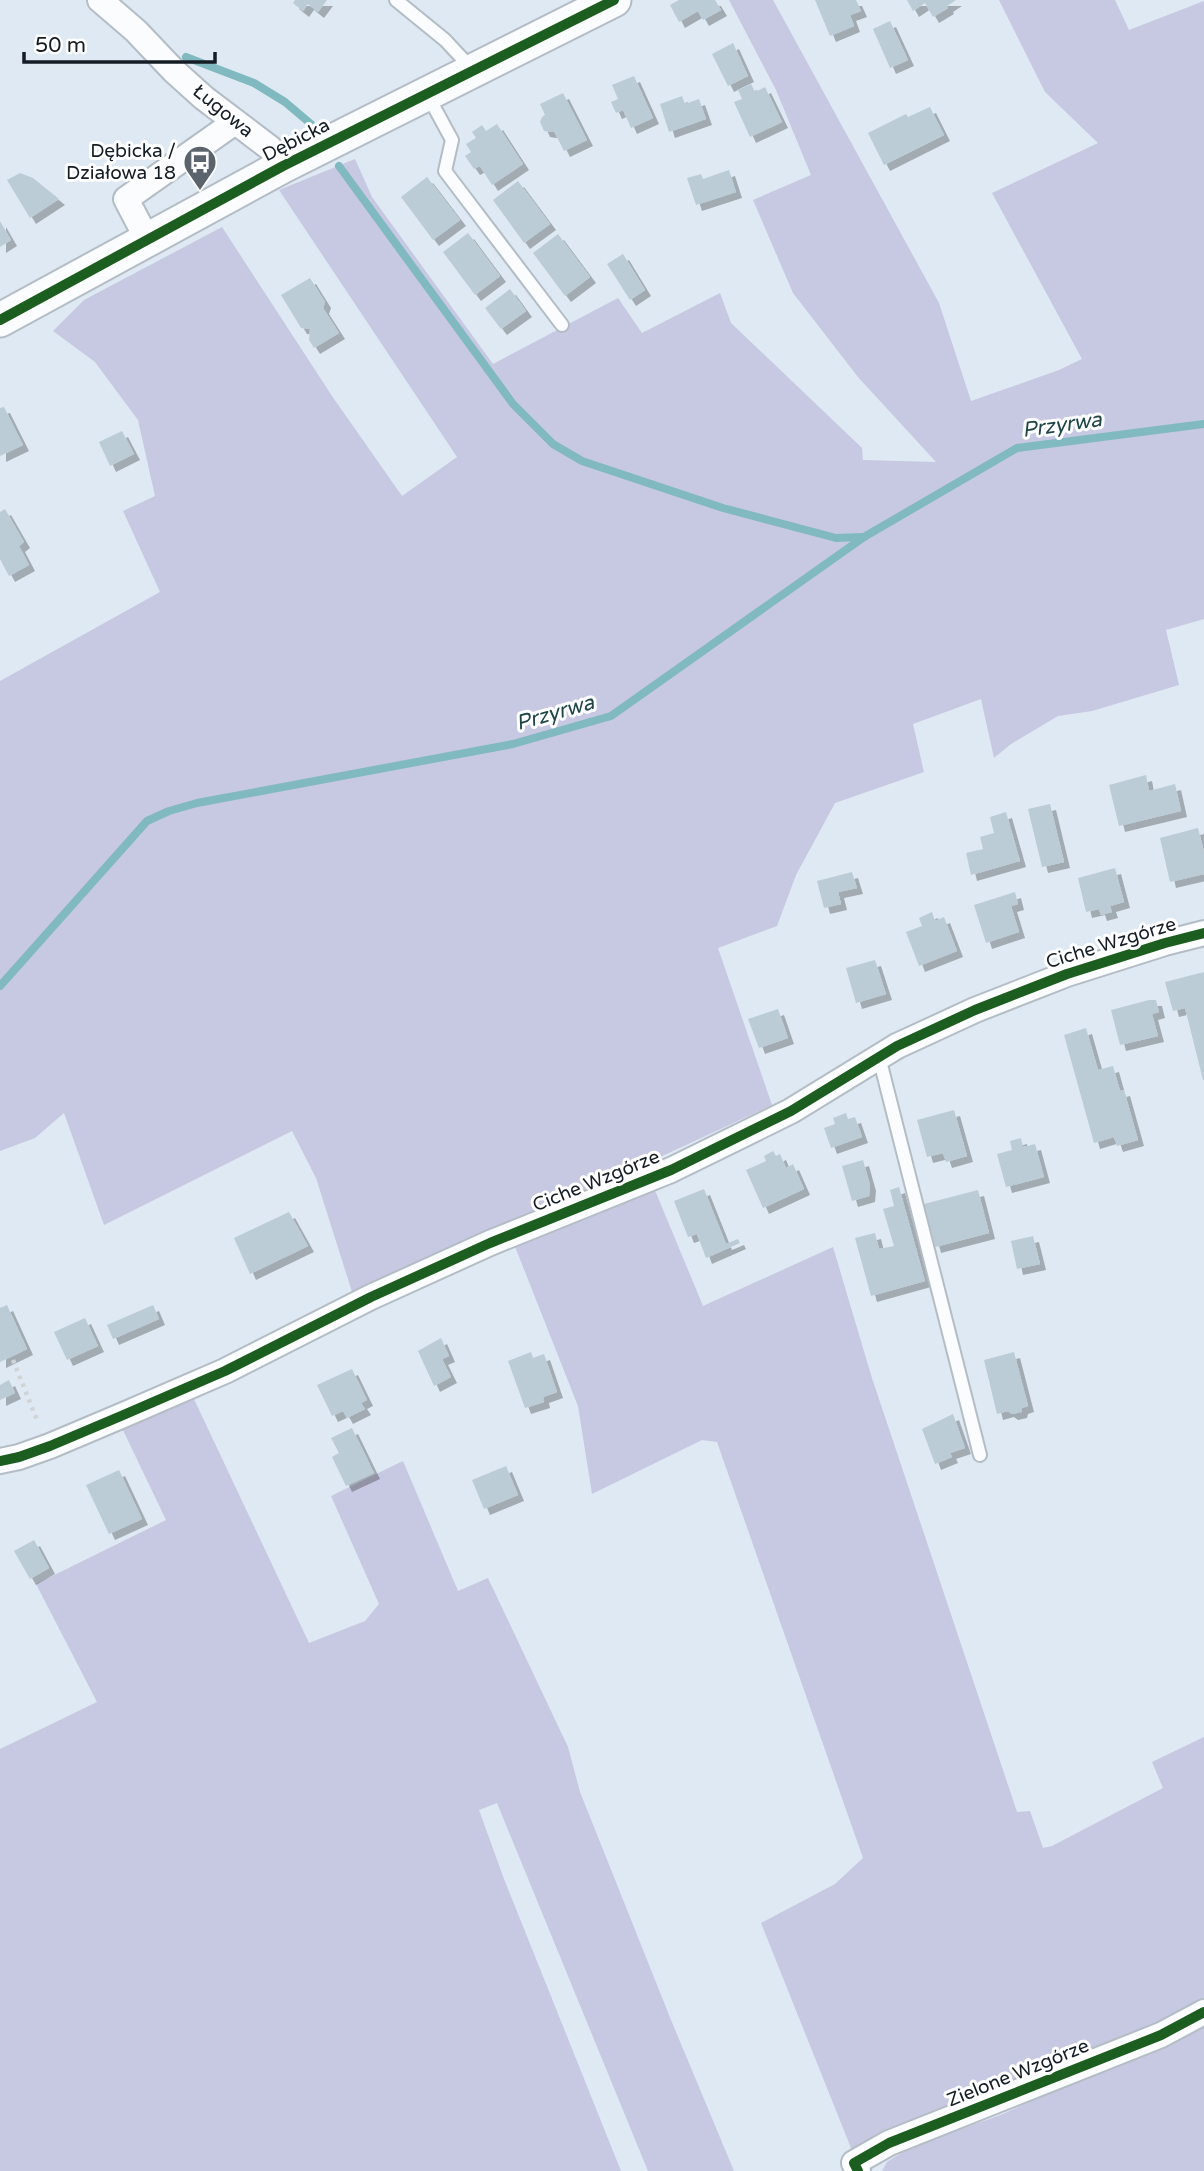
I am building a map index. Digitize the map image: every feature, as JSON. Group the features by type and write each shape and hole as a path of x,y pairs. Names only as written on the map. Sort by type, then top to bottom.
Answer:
{"street":[{"name":"Ługowa","path":"100,0 136,31 174,71 270,148 282,166"},
{"name":"Dębicka","path":"0,320 282,166 614,0"},
{"path":"148,239 126,199 236,122"},
{"name":"Ciche Wzgórze","path":"0,1461 50,1446 156,1401 225,1371 371,1297 490,1243 671,1170 791,1111 897,1046 975,1010 1031,987 1204,933"},
{"name":"Zielone Wzgórze","path":"851,2168 890,2143 1161,2035 1204,2012"}],"lane":[{"path":"396,0 445,40 473,70"},
{"path":"426,93 452,140 445,171 562,325"},
{"path":"879,1057 980,1455"}],"path":[{"path":"13,1360 37,1420"}],"shaded area":[{"path":"729,0 773,0 939,303 971,401 1059,370 1082,359 992,193 1098,143 1045,92 999,0 1115,0 1129,30 1204,1 1204,619 1166,630 1179,685 1092,711 1058,716 1011,744 994,758 981,699 913,724 924,772 835,803 796,875 777,926 718,948 772,1105 353,1295 316,1178 292,1131 104,1225 64,1113 35,1138 0,1151 0,681 160,592 123,511 155,496 138,420 95,362 53,331 84,300 222,227 332,396 402,496 457,457 279,190 355,159 372,197 493,364 618,298 642,333 720,293 731,323 862,448 863,460 936,462 858,377 793,293 753,200 811,175 776,90"},
{"path":"654,1188 703,1306 833,1247 871,1375 1017,1812 1030,1811 1043,1848 1052,1846 1163,1788 1152,1762 1204,1737 1204,1999 1129,2038 853,2153 761,1923 835,1884 863,1858 717,1442 702,1440 592,1494 578,1406 514,1244"},
{"path":"193,1397 309,1643 365,1621 379,1604 331,1496 403,1461 458,1591 488,1578 568,1747 580,1792 734,2171 648,2171 497,1803 479,1810 621,2171 0,2171 0,1749 97,1702 36,1584 166,1520 122,1428"},
{"path":"1204,2023 1204,2171 882,2171 887,2162 912,2146 998,2116 1154,2048"}],"building":[{"path":"295,0 327,0 318,12 308,4 303,11 293,3"},
{"path":"679,0 715,0 721,10 703,20 698,11 679,22 670,5"},
{"path":"815,0 856,0 861,11 850,15 854,26 830,36"},
{"path":"907,0 956,0 933,17 925,3 913,11"},
{"path":"890,21 908,60 890,68 873,29"},
{"path":"733,43 748,76 728,86 712,54"},
{"path":"634,76 653,118 631,128 623,110 616,113 611,102 618,99 612,85"},
{"path":"751,84 755,92 765,87 782,122 750,137 734,102 742,99 738,90"},
{"path":"563,93 587,140 564,151 554,131 544,131 540,122 545,115 540,104"},
{"path":"682,96 685,104 699,99 706,119 669,132 660,104"},
{"path":"930,107 944,135 884,165 868,133 906,114 908,117"},
{"path":"497,124 523,164 492,185 480,166 474,169 465,156 471,152 466,144 476,138 472,132 482,125 486,131"},
{"path":"729,170 736,192 696,205 687,178 701,174 703,179"},
{"path":"20,173 33,178 59,199 30,218 7,180"},
{"path":"427,177 460,220 433,240 401,197"},
{"path":"518,181 550,224 524,243 493,200"},
{"path":"0,221 11,240 0,247"},
{"path":"468,233 500,276 475,295 443,252"},
{"path":"558,234 590,277 565,296 533,253"},
{"path":"623,254 645,290 630,300 607,264"},
{"path":"310,278 325,302 323,308 339,333 314,348 309,340 310,329 301,328 281,295"},
{"path":"510,289 526,311 501,329 485,308"},
{"path":"4,407 23,445 0,456 0,408"},
{"path":"122,431 134,454 110,466 99,442"},
{"path":"5,509 24,542 19,546 29,565 9,576 0,559 0,512"},
{"path":"1146,775 1149,791 1175,784 1181,811 1119,826 1109,785"},
{"path":"1050,804 1064,862 1042,867 1028,809"},
{"path":"1006,812 1020,861 971,875 966,853 983,849 980,837 994,833 990,817"},
{"path":"1198,828 1204,852 1204,874 1170,882 1160,838"},
{"path":"1115,868 1124,902 1110,906 1112,912 1101,915 1099,909 1086,912 1078,878"},
{"path":"852,872 857,888 838,892 841,904 824,908 817,881"},
{"path":"1015,892 1018,904 1011,906 1019,932 986,943 974,905"},
{"path":"932,912 935,921 944,917 957,951 919,966 906,932 922,926 919,918"},
{"path":"875,960 886,994 856,1003 846,968"},
{"path":"1204,972 1203,1080 1185,1008 1173,1011 1165,982"},
{"path":"1156,1000 1159,1012 1152,1014 1158,1036 1120,1045 1111,1010"},
{"path":"778,1009 788,1038 759,1048 748,1019"},
{"path":"1086,1028 1098,1070 1113,1066 1120,1091 1124,1090 1138,1140 1117,1146 1114,1137 1094,1143 1064,1035"},
{"path":"954,1110 967,1156 946,1162 943,1153 927,1157 917,1120"},
{"path":"846,1113 848,1119 855,1117 862,1137 831,1148 824,1128 835,1124 833,1118"},
{"path":"1021,1138 1023,1147 1035,1144 1044,1177 1006,1187 997,1154 1012,1150 1010,1141"},
{"path":"773,1151 776,1156 780,1154 786,1168 793,1164 804,1189 763,1208 746,1170 766,1161 764,1156"},
{"path":"863,1160 870,1185 869,1196 852,1201 842,1166"},
{"path":"899,1187 925,1281 871,1296 855,1238 875,1233 879,1249 894,1246 883,1209 894,1206 890,1190"},
{"path":"704,1189 726,1244 738,1239 740,1243 706,1258 697,1234 688,1237 674,1201"},
{"path":"978,1190 989,1233 935,1247 924,1204"},
{"path":"289,1212 308,1246 250,1274 234,1238"},
{"path":"1033,1236 1040,1264 1017,1269 1011,1241"},
{"path":"7,1305 27,1349 0,1362 0,1308"},
{"path":"153,1305 159,1319 113,1339 107,1325"},
{"path":"85,1318 98,1346 67,1360 54,1332"},
{"path":"441,1338 449,1356 442,1359 451,1377 434,1386 418,1351"},
{"path":"531,1352 533,1358 544,1354 557,1392 543,1397 544,1402 525,1408 508,1361"},
{"path":"1014,1352 1028,1406 1022,1408 1021,1412 997,1414 984,1360"},
{"path":"352,1369 367,1400 361,1403 365,1409 347,1418 343,1411 332,1416 317,1385"},
{"path":"9,1380 15,1393 0,1400 0,1385"},
{"path":"953,1414 965,1448 950,1453 952,1457 935,1464 922,1429"},
{"path":"352,1428 374,1473 346,1486 332,1457 339,1453 331,1438"},
{"path":"506,1466 518,1495 484,1509 472,1480"},
{"path":"119,1470 142,1519 109,1534 86,1485"},
{"path":"34,1540 49,1568 30,1579 14,1551"}],"waterway":[{"path":"186,57 254,83 285,102 311,124"},
{"path":"339,166 513,404 553,444 582,461 723,508 836,538 864,537"},
{"name":"Przyrwa","path":"0,986 147,821 197,803 513,744 611,716 864,537 1017,448 1204,424"}],"cycle path":[{"path":"0,320 283,166 614,0"},
{"path":"0,1461 50,1446 225,1371 371,1297 490,1243 671,1170 791,1111 897,1046 975,1010 1067,974 1204,933"},
{"path":"858,2171 854,2163 889,2143 1161,2035 1204,2012"}],"place":[{"name":"Dębicka / Działowa 18","path":"200,192"}]}
